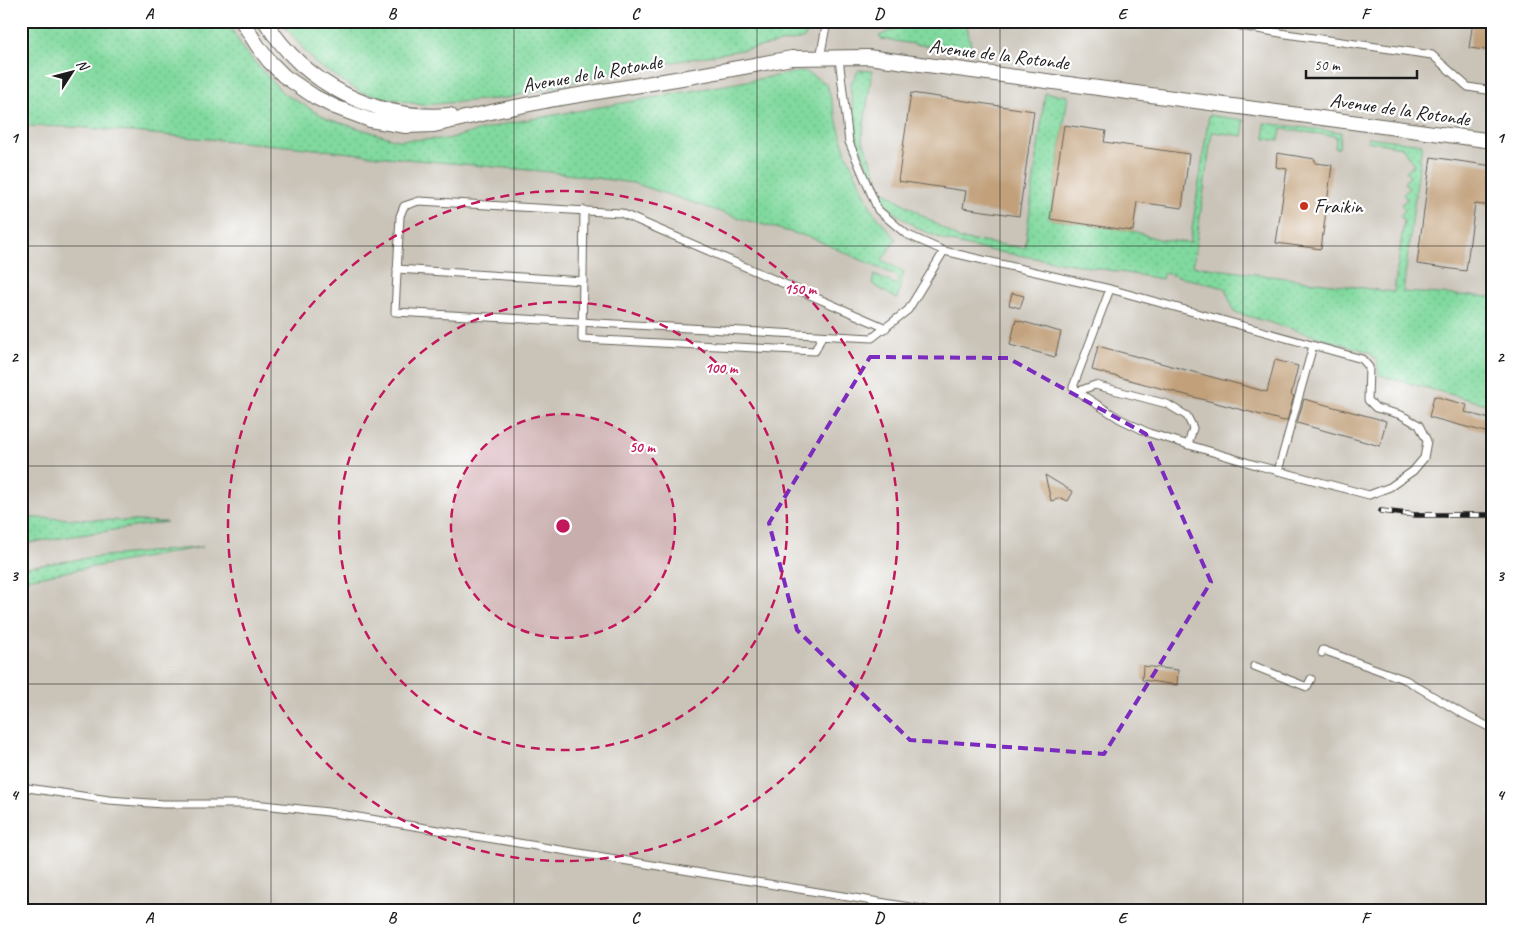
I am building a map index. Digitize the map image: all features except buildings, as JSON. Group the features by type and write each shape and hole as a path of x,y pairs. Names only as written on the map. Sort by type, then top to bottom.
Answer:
{"street":[{"name":"Avenue de la Rotonde","path":"242,21 269,61 284,76 315,97 335,107 370,120 389,124 421,126 444,123 500,110 792,58 868,58 1006,75 1493,142"},
{"name":"Avenue de la Rotonde","path":"265,21 284,48 306,70 336,90 367,104 403,114 422,116 443,116 500,110"}],"lane":[{"path":"1230,21 1241,26 1286,34 1432,55 1468,87 1493,91"},
{"path":"820,58 828,22"},
{"path":"839,58 849,142 878,210 906,234 944,251 1110,289 1362,359 1370,367 1368,400 1376,408 1419,424 1427,441 1424,458 1413,471 1390,487 1368,495 1148,434 1120,419 1073,387 1110,289"},
{"path":"886,328 621,213 419,201 404,206 400,216 395,312 872,338 886,328 908,310 944,251"},
{"path":"584,210 582,339 815,351 822,336"},
{"path":"397,269 583,281"},
{"path":"1278,471 1314,346"},
{"path":"1078,391 1095,385 1167,404 1187,416 1193,428 1188,445"},
{"path":"1322,653 1323,650 1406,680 1463,714 1493,728"},
{"path":"1254,666 1307,687 1311,678"},
{"path":"21,787 109,800 163,804 254,804 328,812 928,910"}],"highlighted area":[{"path":"870,357 1008,358 1146,434 1211,582 1104,754 910,740 797,630 769,523"}],"shaded area":[{"path":"21,21 1493,21 1493,910 21,910"}],"green space":[{"path":"21,21 227,21 243,49 283,93 328,119 397,140 447,139 509,123 804,71 827,84 845,151 873,212 896,239 882,260 904,272 897,299 872,284 874,275 897,285 899,277 812,238 742,219 633,183 551,172 297,147 75,127 21,126"},
{"path":"282,21 813,21 812,27 803,39 612,73 507,98 422,105 360,92 316,64"},
{"path":"936,21 966,21 972,51 881,39 879,36 897,28"},
{"path":"859,70 872,71 862,138 882,190 960,239 1025,248 1045,93 1068,96 1050,219 1133,231 1158,239 1190,243 1209,115 1244,120 1243,136 1212,132 1193,266 1394,292 1404,221 1400,215 1405,210 1401,204 1407,200 1403,194 1409,189 1404,182 1410,177 1406,171 1414,165 1402,147 1367,141 1368,137 1422,144 1403,292 1493,297 1493,406 1379,375 1377,361 1369,352 1234,312 1225,288 1164,273 1162,279 981,249 947,241 917,228 894,212 877,192 857,138 850,84"},
{"path":"1264,123 1341,132 1339,148 1335,148 1336,136 1281,129 1279,141 1265,139"},
{"path":"21,518 42,518 167,522 21,544"},
{"path":"203,547 21,580 21,568 94,557"}],"railway":[{"path":"1381,511 1416,515 1493,515"}],"place":[{"name":"Fraikin","path":"1304,206"}]}
